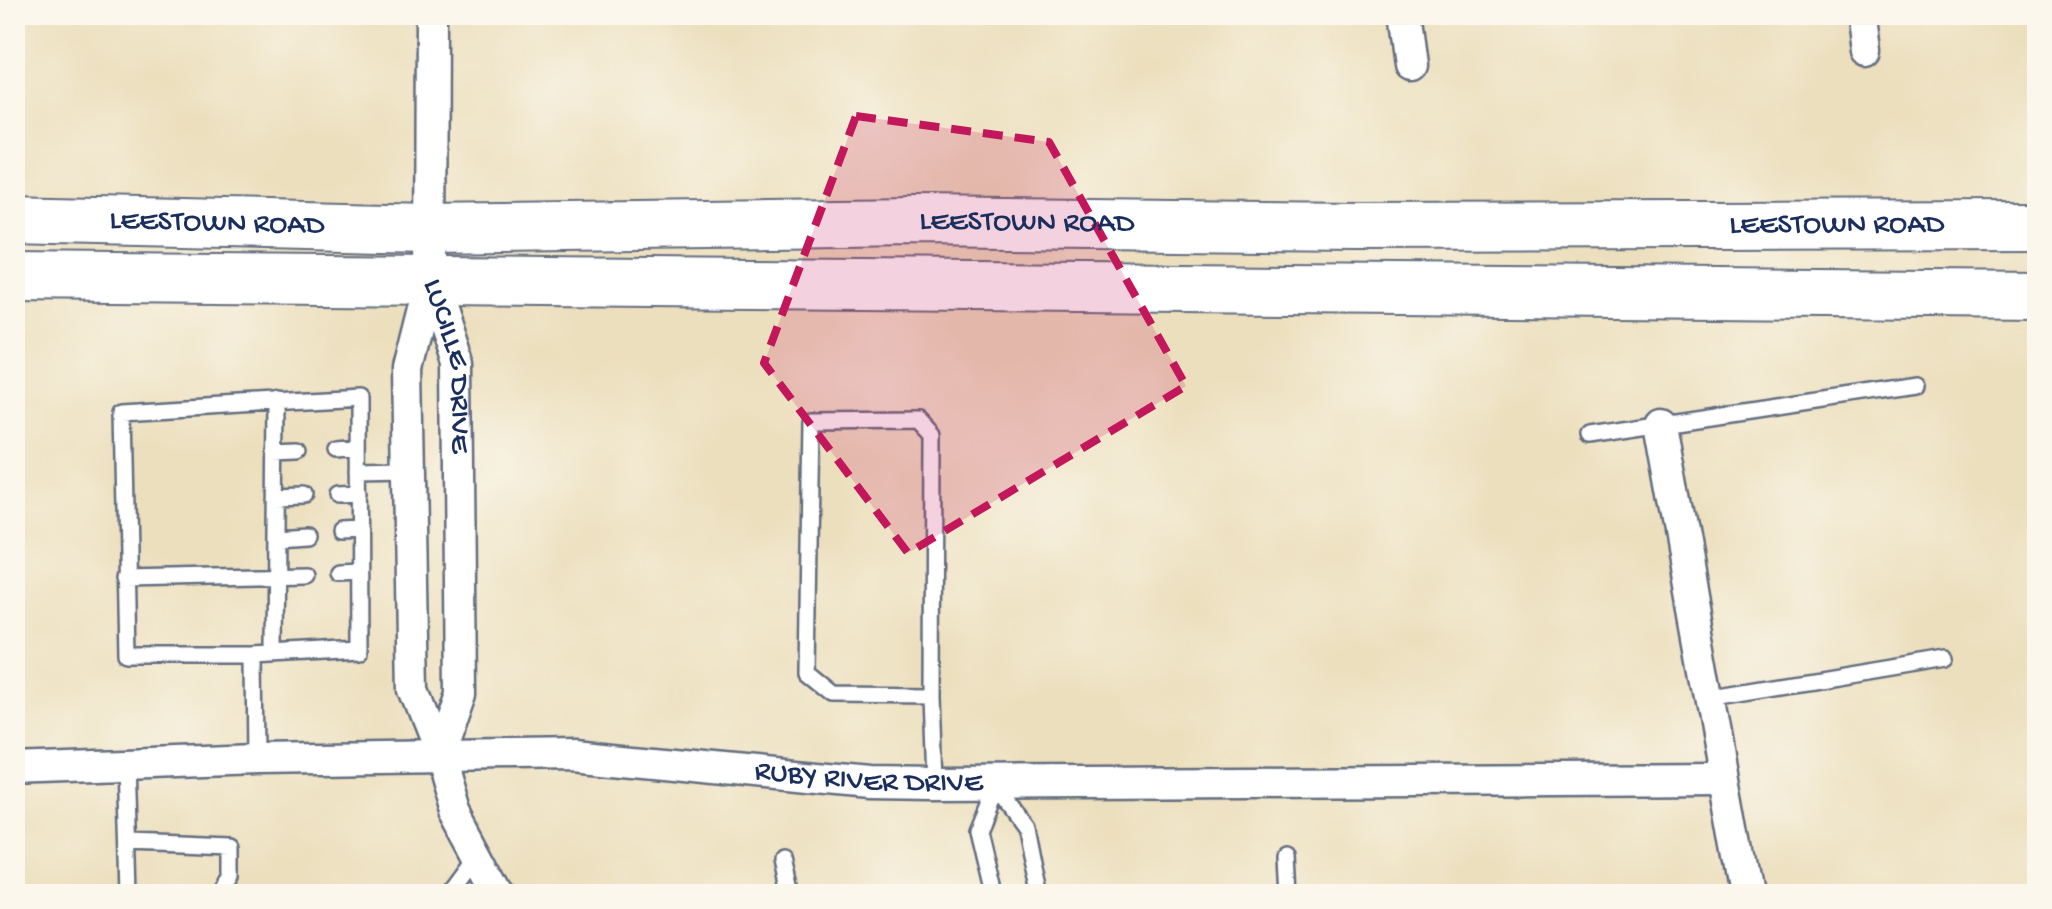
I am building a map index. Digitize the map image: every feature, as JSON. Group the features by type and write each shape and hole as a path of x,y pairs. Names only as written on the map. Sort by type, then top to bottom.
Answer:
{"main road":[{"name":"LEESTOWN ROAD","path":"12,219 429,229 914,222 1355,227 2040,226"},
{"name":"LEESTOWN ROAD","path":"12,277 2040,296"}],"street":[{"path":"430,279 431,12"},
{"path":"1402,12 1410,66"},
{"path":"1858,12 1864,50"},
{"name":"LUCILLE DRIVE","path":"430,279 407,370 413,689 440,755 455,810 501,896"},
{"name":"LUCILLE DRIVE","path":"430,279 458,364 462,692 440,755"},
{"path":"1661,424 1746,896"},
{"name":"RUBY RIVER DRIVE","path":"12,768 125,762 572,754 869,783 994,786 1724,779"}],"lane":[{"path":"1590,435 1916,386"},
{"path":"358,398 359,649 256,655 126,655 121,412 277,402 358,398"},
{"path":"275,654 277,402"},
{"path":"930,695 834,694 807,672 811,421 918,420 932,435 930,695 934,784"},
{"path":"336,449 358,447"},
{"path":"276,452 300,451"},
{"path":"358,471 408,470"},
{"path":"336,495 359,494"},
{"path":"276,496 304,496"},
{"path":"338,531 358,530"},
{"path":"276,536 304,534"},
{"path":"338,573 358,572"},
{"path":"123,579 304,575"},
{"path":"256,655 257,759"},
{"path":"1710,698 1945,659"},
{"path":"125,762 129,896"},
{"path":"993,896 977,830 994,786"},
{"path":"994,786 1024,825 1038,896"},
{"path":"129,844 232,848 232,876 222,896"},
{"path":"449,896 479,855"},
{"path":"1287,859 1289,896"},
{"path":"782,862 790,896"}],"highlighted area":[{"path":"856,116 1049,142 1186,386 908,553 764,363"}]}
